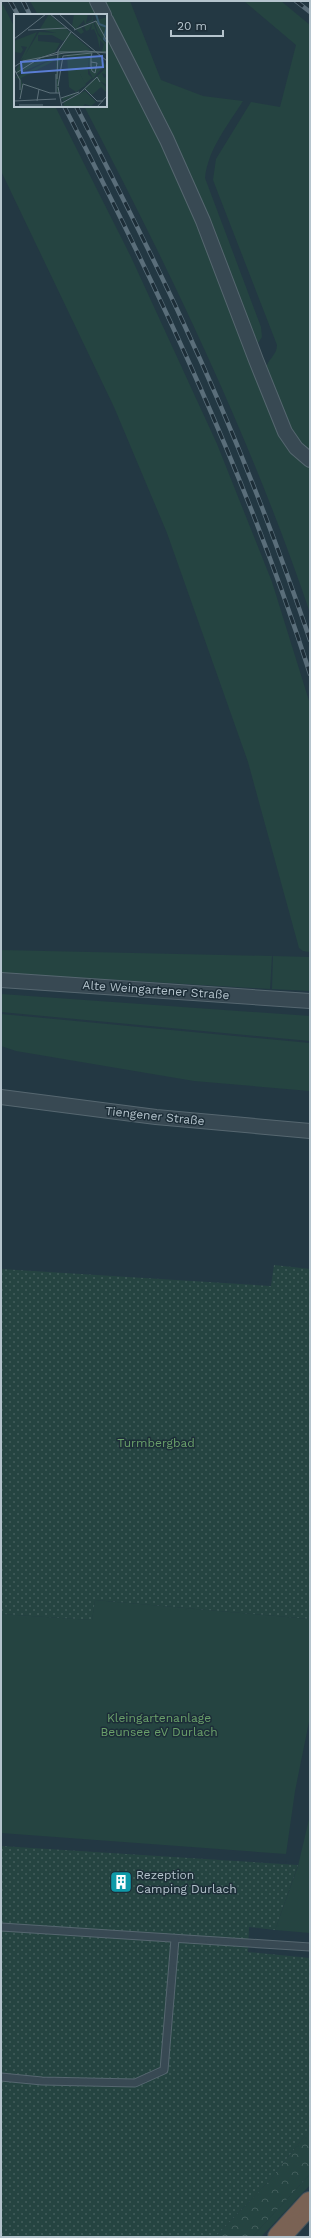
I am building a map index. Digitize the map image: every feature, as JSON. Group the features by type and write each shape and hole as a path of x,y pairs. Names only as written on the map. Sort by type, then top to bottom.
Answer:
{"highway":[{"path":"279,2237 310,2203"}],"street":[{"path":"96,1 103,14"},
{"path":"107,22 166,140 203,221 285,432 296,448 310,460"},
{"name":"Alte Weingartener Straße","path":"1,980 310,1001"},
{"name":"Tiengener Straße","path":"1,1097 156,1116 310,1130"}],"lane":[{"path":"1,1926 310,1947"},
{"path":"1,2077 42,2081 135,2083 164,2070 175,1938"}],"green space":[{"path":"1,1 14,26 14,107 56,107 131,257 217,444 272,582 310,704 310,952 303,951 299,948 248,762 167,533 114,407 1,171"},
{"path":"30,1 92,1 98,14 37,14"},
{"path":"101,1 130,1 161,80 203,96 243,101 214,147 205,178 261,327 262,337 258,343 107,14"},
{"path":"244,1 281,1 310,25 310,455 287,423 266,370 268,363 277,349 277,345 213,180 216,159 251,102 280,107 296,45"},
{"path":"107,31 182,182 244,344 310,465 310,613 262,483 235,419 178,292 85,107 107,107"},
{"path":"1,950 272,956 270,989 1,973"},
{"path":"273,956 310,957 310,991 272,989"},
{"path":"1,994 310,1016 310,1041 1,1012"},
{"path":"1,1014 310,1043 310,1091 194,1081 16,1051 1,1046"},
{"name":"Turmbergbad","path":"274,1265 310,1269 310,1619 95,1600 92,1620 1,1614 1,1269 271,1286"},
{"name":"Kleingartenanlage Beunsee eV Durlach","path":"95,1600 310,1619 310,1717 295,1791 286,1854 1,1833 1,1614 92,1620"},
{"path":"310,1815 310,1933 275,1930 298,1866"},
{"path":"1,1846 298,1865 275,1930 249,1927 248,1952 310,1958 310,2129 269,2181 215,2237 1,2237"},
{"path":"310,2129 310,2174 252,2237 215,2237 269,2181"},
{"path":"310,2174 310,2185 261,2237 252,2237"}],"railway":[{"path":"10,1 17,14"},
{"path":"23,1 30,14"},
{"path":"296,1 310,12"},
{"path":"65,107 167,314 230,456 285,600 310,674"},
{"path":"77,107 157,266 200,359 266,518 310,640"}],"place":[{"name":"Rezeption Camping Durlach","path":"121,1882"}]}
